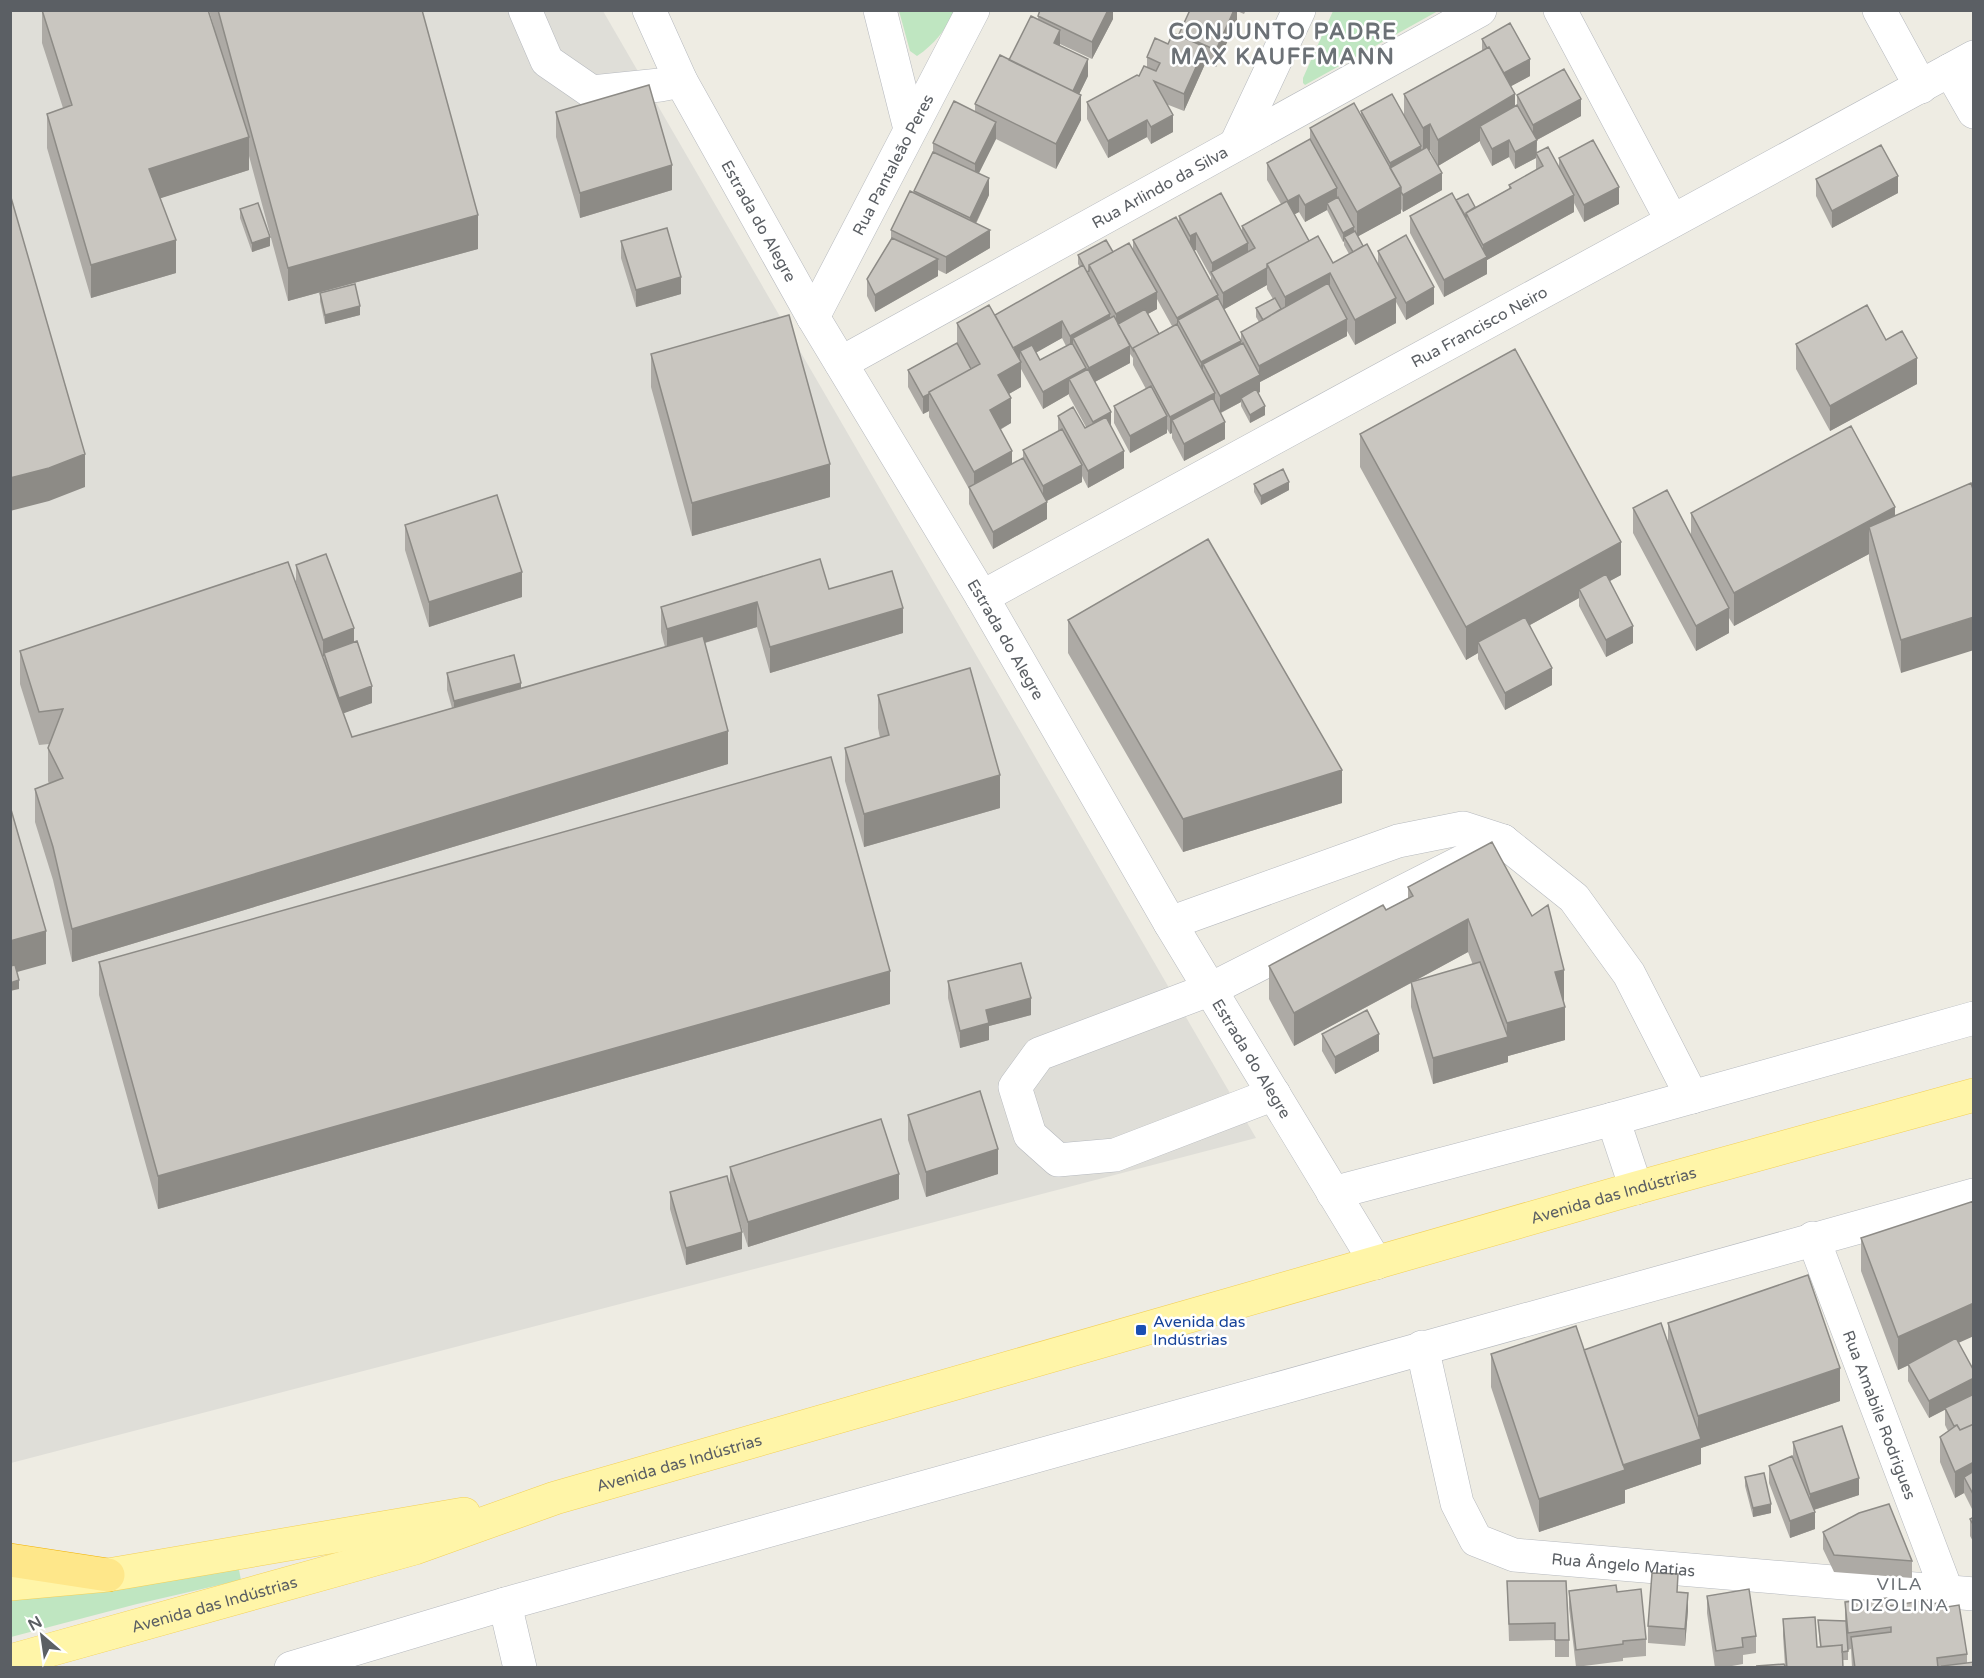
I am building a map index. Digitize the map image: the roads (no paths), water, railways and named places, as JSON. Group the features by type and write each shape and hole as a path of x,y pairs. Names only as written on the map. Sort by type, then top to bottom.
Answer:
{"highway":[{"path":"10,1560 108,1575"}],"main road":[{"name":"Avenida das Indústrias","path":"10,1661 415,1548 555,1498 1636,1188 1974,1095"},
{"path":"10,1584 108,1575 555,1498"}],"street":[{"path":"525,10 547,61 592,92 681,81"},
{"name":"Estrada do Alegre","path":"649,10 681,81 813,316 982,597 1170,923 1376,1263"},
{"path":"880,10 910,129"},
{"name":"Rua Pantaleão Peres","path":"813,316 973,10"},
{"path":"1236,144 1299,10"},
{"name":"Rua Arlindo da Silva","path":"841,363 1480,10"},
{"path":"1560,10 1672,221"},
{"path":"1879,10 1921,87"},
{"path":"1962,63 1974,112"},
{"name":"Rua Francisco Neiro","path":"982,597 1962,63"},
{"path":"1170,923 1398,841 1463,828 1503,841 1574,898 1629,974 1692,1097"},
{"path":"1274,1094 1115,1155 1058,1160 1030,1135 1015,1087 1039,1054 1211,989 1503,841"},
{"path":"1333,1193 1613,1119 1974,1018"},
{"path":"1613,1119 1636,1188"},
{"path":"291,1668 505,1604 1974,1195"},
{"name":"Rua Amabile Rodrigues","path":"1813,1238 1960,1593"},
{"name":"Rua Ângelo Matias","path":"1422,1347 1457,1503 1476,1540 1514,1555 1960,1593"},
{"path":"505,1604 520,1668"}],"place":[{"name":"Avenida das Indústrias","path":"1141,1330"}],"district":[{"name":"CONJUNTO PADRE MAX KAUFFMANN","path":"1283,44"},
{"name":"VILA DIZOLINA","path":"1900,1594"}]}
